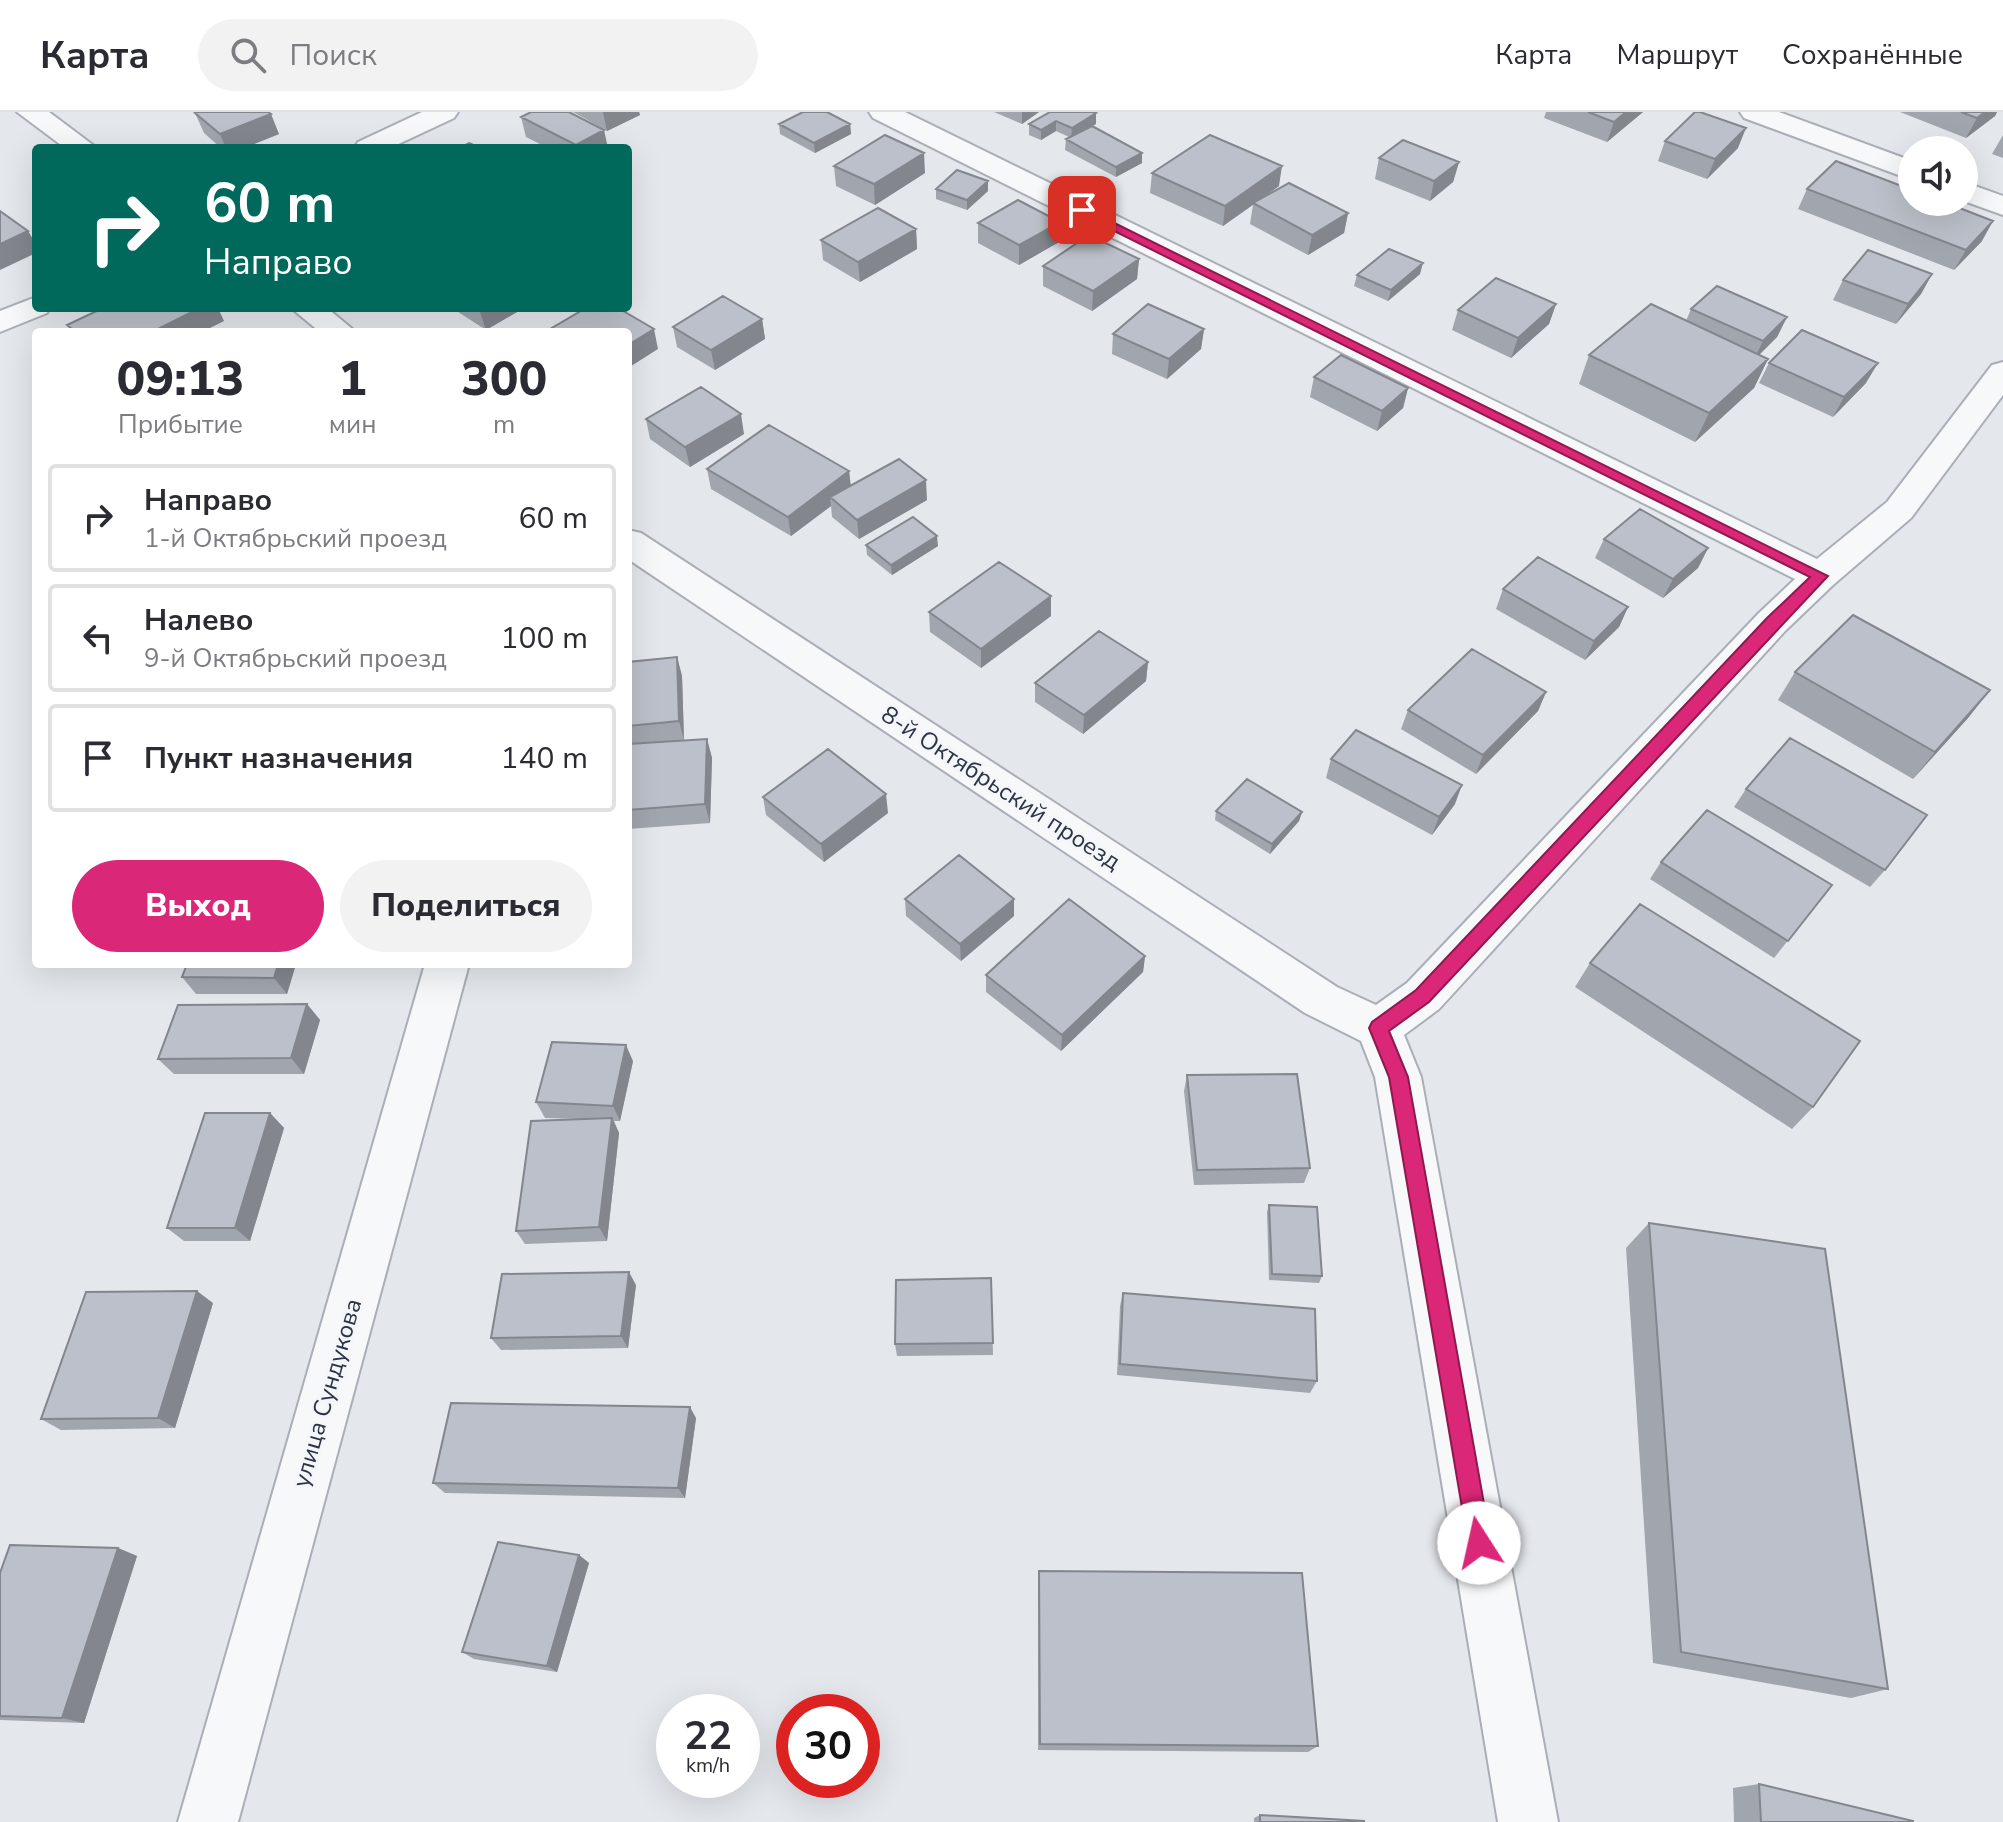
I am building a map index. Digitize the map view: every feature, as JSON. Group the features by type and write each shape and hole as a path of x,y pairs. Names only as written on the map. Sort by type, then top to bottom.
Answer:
{"street":[{"path":"31,112 77,144"},
{"path":"376,144 444,112"},
{"path":"883,112 1820,576"},
{"path":"1754,112 1898,166"},
{"path":"1978,196 2003,206"},
{"path":"0,323 32,308"},
{"path":"312,312 334,328"},
{"path":"1528,1822 1398,1077 1379,1028 1423,996 1761,634 1820,576 1899,510 2003,372"},
{"name":"8-й Октябрьский проезд","path":"632,545 1321,1000 1379,1028"},
{"name":"улица Сундукова","path":"208,1822 446,968"}],"building":[{"path":"531,112 569,112 604,130 574,144 521,117"},
{"path":"803,112 827,112 850,124 814,143 779,124"},
{"path":"1050,112 1096,113 1072,128 1056,121 1041,130 1029,124"},
{"path":"1588,112 1626,112 1614,122"},
{"path":"1695,112 1746,128 1715,159 1665,141"},
{"path":"1961,112 1985,112 1977,118"},
{"path":"195,113 271,114 220,134"},
{"path":"1092,126 1142,153 1116,167 1066,139"},
{"path":"885,135 924,153 874,184 834,166"},
{"path":"1210,135 1282,166 1225,206 1152,173"},
{"path":"1403,140 1459,162 1434,181 1379,158"},
{"path":"1836,161 1898,185 1898,216 1978,215 1993,221 1966,250 1807,189"},
{"path":"957,170 988,181 967,200 936,189"},
{"path":"1289,183 1348,213 1312,235 1253,203"},
{"path":"1018,200 1060,222 1019,245 978,223"},
{"path":"878,208 916,229 858,262 821,240"},
{"path":"0,211 28,231 0,244"},
{"path":"1089,235 1139,259 1093,291 1043,266"},
{"path":"1389,249 1423,263 1391,290 1357,275"},
{"path":"1868,250 1932,274 1908,304 1843,280"},
{"path":"1496,278 1556,304 1518,338 1458,310"},
{"path":"1717,286 1787,317 1763,341 1691,309"},
{"path":"723,296 762,319 711,350 673,327"},
{"path":"1148,304 1204,329 1169,359 1113,334"},
{"path":"1651,304 1768,359 1709,413 1589,355"},
{"path":"95,312 192,312 160,328 71,328 67,325"},
{"path":"579,312 625,312 654,329 632,343 632,328 552,328"},
{"path":"1802,330 1878,363 1844,397 1769,363"},
{"path":"1341,355 1408,388 1382,411 1314,377"},
{"path":"701,387 741,414 685,447 646,419"},
{"path":"769,425 849,471 788,517 707,469"},
{"path":"899,459 926,480 857,520 830,497"},
{"path":"1640,509 1708,548 1673,579 1604,539"},
{"path":"913,517 937,536 891,565 866,545"},
{"path":"1538,557 1628,607 1594,641 1503,589"},
{"path":"999,562 1051,596 981,649 929,612"},
{"path":"1853,615 1990,690 1935,752 1795,672"},
{"path":"1099,631 1148,662 1084,715 1035,683"},
{"path":"1472,649 1546,692 1483,755 1408,710"},
{"path":"677,657 679,721 632,726 632,662"},
{"path":"1356,730 1462,785 1439,817 1331,759"},
{"path":"1790,738 1927,815 1885,870 1746,789"},
{"path":"707,739 705,804 632,810 632,744"},
{"path":"828,749 886,794 821,844 763,797"},
{"path":"1247,779 1302,812 1272,844 1216,811"},
{"path":"1707,810 1832,885 1788,941 1661,862"},
{"path":"959,855 1014,899 960,944 905,899"},
{"path":"1069,899 1145,956 1062,1035 986,975"},
{"path":"1640,904 1860,1041 1813,1107 1590,963"},
{"path":"185,968 277,968 274,978 182,977"},
{"path":"307,1004 291,1058 158,1059 178,1005"},
{"path":"552,1042 626,1045 613,1106 536,1102"},
{"path":"1297,1074 1310,1168 1197,1170 1187,1075"},
{"path":"205,1113 270,1113 235,1228 167,1228"},
{"path":"612,1118 599,1227 516,1231 531,1121"},
{"path":"1269,1205 1317,1207 1322,1276 1272,1274"},
{"path":"1649,1223 1825,1249 1888,1689 1681,1652"},
{"path":"629,1272 621,1336 491,1338 502,1274"},
{"path":"991,1278 993,1343 895,1344 896,1280"},
{"path":"197,1291 158,1418 41,1419 86,1292"},
{"path":"1123,1293 1315,1309 1317,1381 1120,1364"},
{"path":"451,1403 690,1407 678,1488 433,1483"},
{"path":"498,1542 579,1555 547,1666 462,1652"},
{"path":"10,1545 118,1548 62,1718 0,1716 0,1573"},
{"path":"1039,1571 1302,1573 1318,1746 1040,1744"},
{"path":"1759,1784 1913,1821 1913,1822 1761,1822"},
{"path":"1260,1815 1364,1821 1364,1822 1260,1822"}],"route":[{"path":"1082,210 1820,576 1772,622 1423,996 1379,1028 1398,1077 1479,1543"}]}
